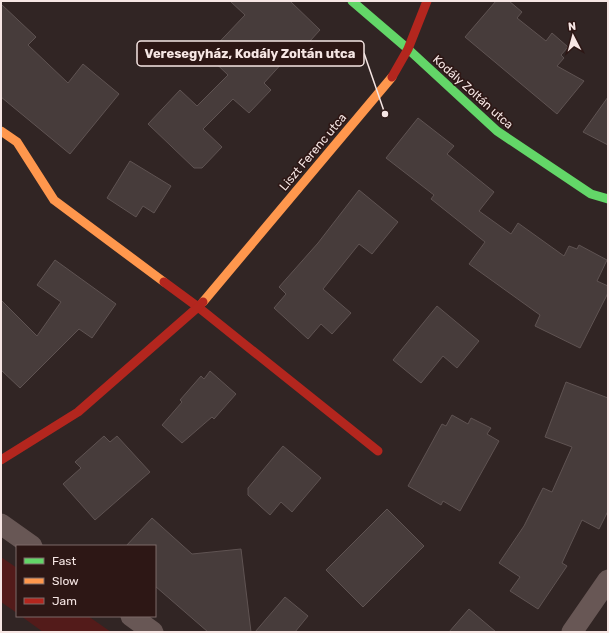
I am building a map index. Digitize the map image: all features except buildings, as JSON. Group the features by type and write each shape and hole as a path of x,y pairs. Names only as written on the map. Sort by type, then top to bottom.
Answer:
{"street":[{"name":"Kodály Zoltán utca","path":"352,1 408,49 497,131 591,194 608,199"},
{"name":"Liszt Ferenc utca","path":"1,460 78,412 198,307 391,79 408,49 427,1"},
{"path":"1,131 17,142 54,200 198,307 378,451"},
{"path":"1,524 31,545"},
{"path":"572,632 608,580"},
{"path":"132,617 153,632"}],"shaded area":[{"path":"1,557 16,567 16,612 1,602"},
{"path":"22,617 89,617 111,632 43,632"}],"traffic: fast":[{"path":"352,1 408,49 497,131 591,194 608,199"}],"traffic: slow":[{"path":"203,302 392,77"},
{"path":"1,131 17,142 54,200 164,282"}],"traffic: jam":[{"path":"392,77 408,49 427,1"},
{"path":"164,282 198,307 378,451"},
{"path":"1,460 78,412 203,302"}],"place":[{"name":"Veresegyház, Kodály Zoltán utca","path":"385,114"}]}
